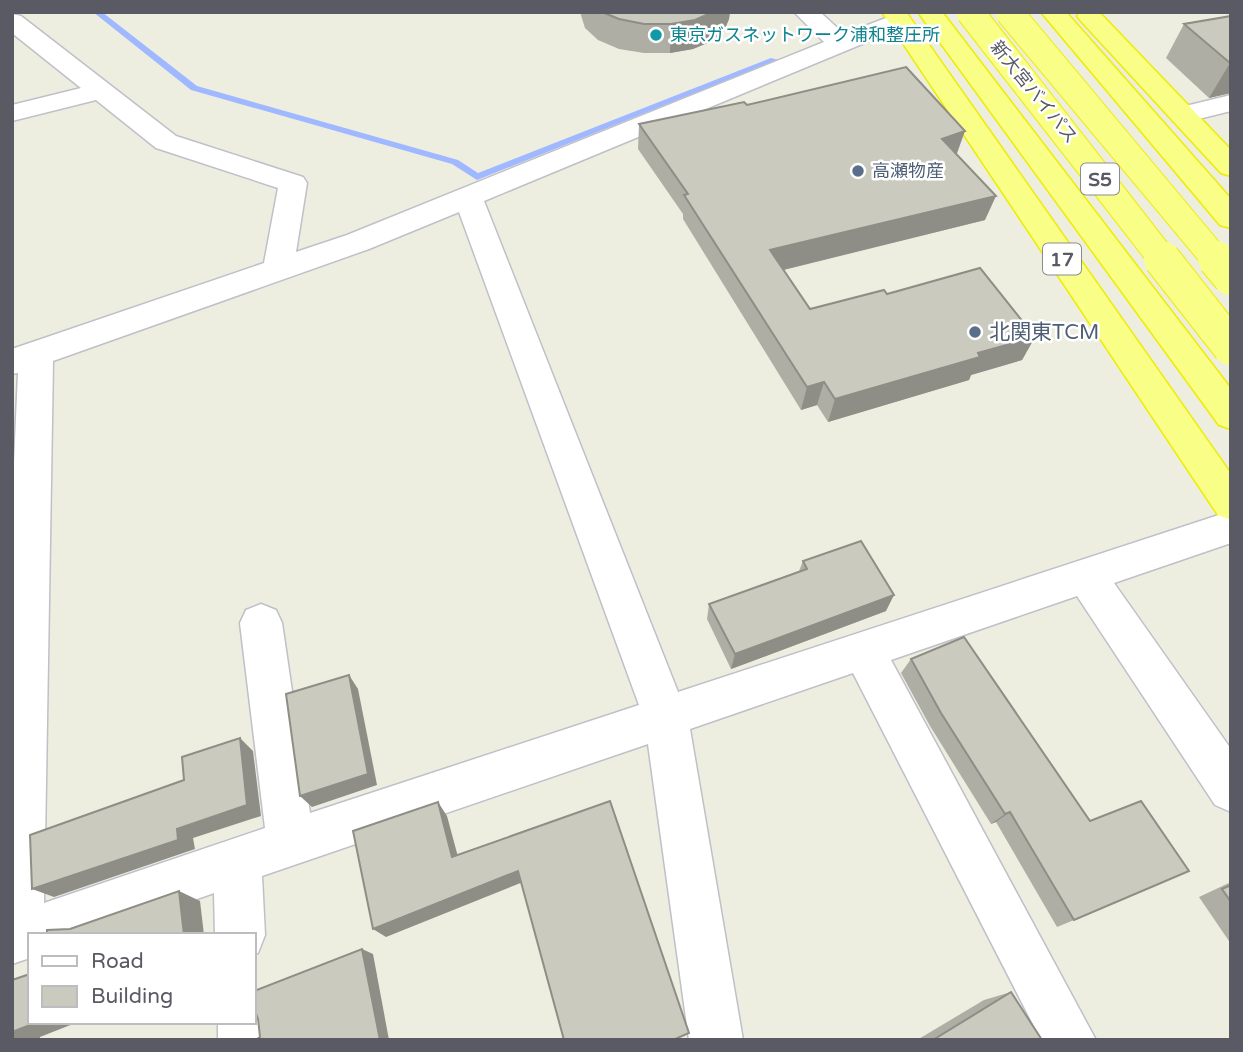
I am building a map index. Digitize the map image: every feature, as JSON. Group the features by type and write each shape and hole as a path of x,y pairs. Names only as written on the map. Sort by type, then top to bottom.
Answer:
{"highway":[{"path":"930,12 1231,415"},
{"name":"新大宮バイパス","path":"969,12 1231,337"},
{"name":"S5","path":"969,12 1231,347"},
{"name":"新大宮バイパス","path":"1009,12 1157,203 1231,293"},
{"name":"S5","path":"1009,12 1231,277"},
{"path":"1053,12 1231,218"},
{"path":"1085,12 1231,167"},
{"name":"17","path":"896,16 1231,505"}],"street":[{"path":"806,12 840,44"},
{"path":"15,938 24,358 358,242 840,44 896,16"},
{"path":"12,21 166,142 293,183 278,270"},
{"path":"12,113 102,91"},
{"path":"1182,115 1231,103"},
{"path":"468,197 666,718 716,1040"},
{"path":"29,933 1231,527"},
{"path":"1086,576 1231,789"},
{"path":"261,623 291,843"},
{"path":"864,651 1070,1040"},
{"path":"237,861 240,933"}],"building":[{"path":"602,12 713,12 695,20 671,24 644,24"},
{"path":"1231,16 1230,63 1184,24"},
{"path":"906,67 965,131 942,139 996,196 770,250 810,309 884,290 887,294 980,268 1035,337 978,353 980,357 835,399 824,382 807,387 684,195 688,194 639,124 744,102 747,105"},
{"path":"861,541 894,595 735,654 709,604 807,569 803,561"},
{"path":"964,637 1090,821 1141,801 1189,871 1074,920 1010,812 1005,814 941,713 911,659"},
{"path":"349,675 368,774 300,796 286,694"},
{"path":"240,738 247,805 177,829 178,840 32,889 30,835 184,780 182,757"},
{"path":"610,801 689,1033 673,1040 564,1040 518,871 373,929 353,831 438,802 452,857"},
{"path":"1231,885 1231,902 1222,889"},
{"path":"179,891 184,933 47,933 47,930 70,929"},
{"path":"362,949 380,1040 255,1040 260,1037 256,990"},
{"path":"28,975 28,1024 33,1024 12,1032 12,980"},
{"path":"1011,992 1042,1040 933,1040"}],"waterway":[{"path":"97,12 194,88 455,162 477,177 774,60"}],"place":[{"name":"東京ガスネットワーク浦和整圧所","path":"656,35"},
{"name":"高瀬物産","path":"858,171"},
{"name":"北関東TCM","path":"975,332"}]}
